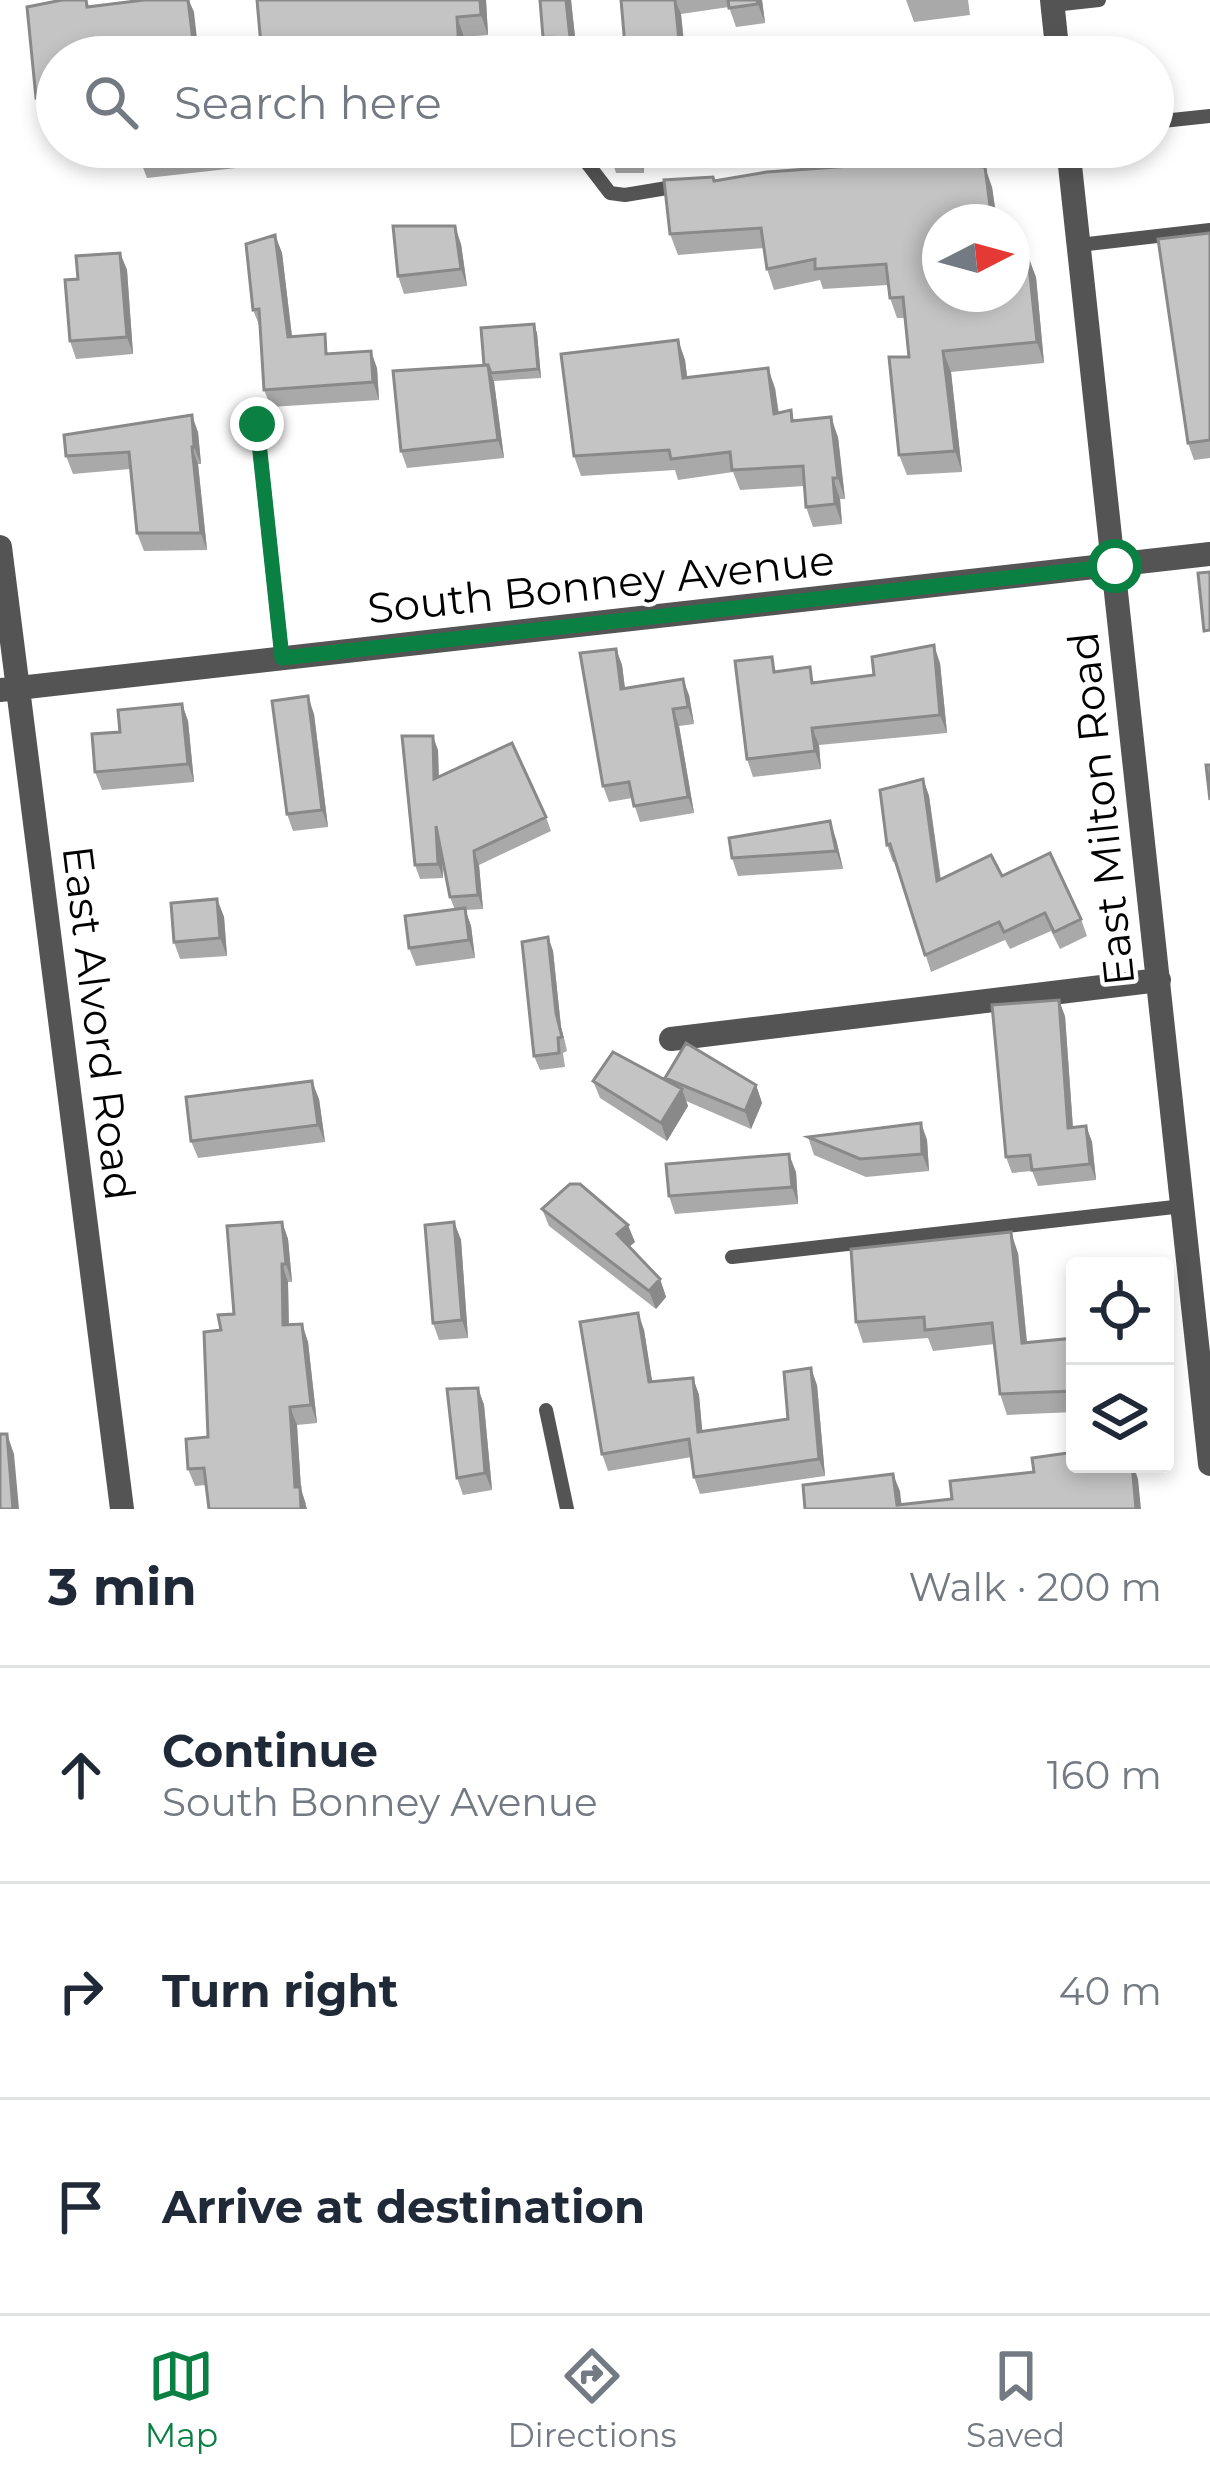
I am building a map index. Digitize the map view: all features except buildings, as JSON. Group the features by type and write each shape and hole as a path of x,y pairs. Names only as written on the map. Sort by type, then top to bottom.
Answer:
{"street":[{"path":"1052,3 1056,36"},
{"name":"East Milton Road","path":"1070,168 1210,1464"},
{"name":"East Alvord Road","path":"0,547 8,689 122,1509"},
{"name":"South Bonney Avenue","path":"8,689 1210,554"},
{"path":"671,1039 1159,980"}],"lane":[{"path":"1052,3 1099,0"},
{"path":"1174,120 1210,116"},
{"path":"591,168 610,193 625,195 694,183"},
{"path":"1079,245 1210,230"},
{"path":"257,424 282,658"},
{"path":"732,1257 1183,1206"},
{"path":"546,1410 567,1509"}],"route":[{"path":"257,424 282,658 1115,566"}]}
